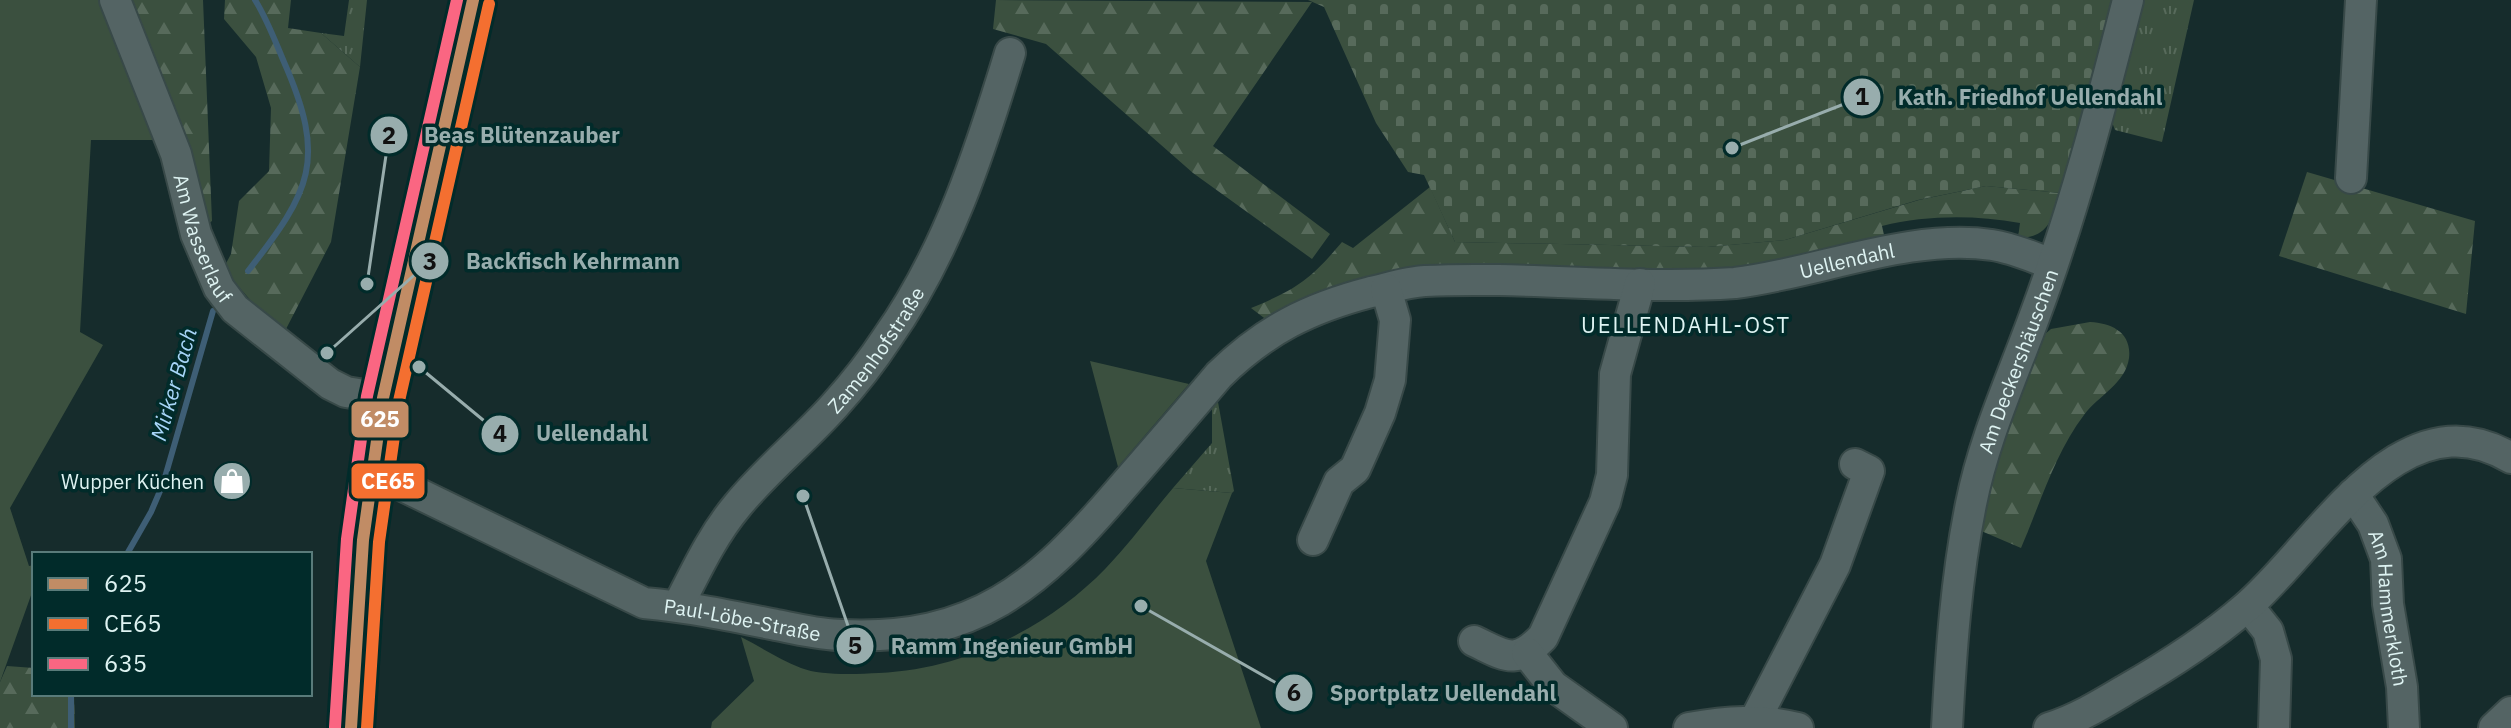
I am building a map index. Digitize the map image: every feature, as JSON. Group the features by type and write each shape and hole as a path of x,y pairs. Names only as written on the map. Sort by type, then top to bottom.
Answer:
{"main road":[{"path":"351,728 363,540 383,398 473,0"}],"street":[{"name":"Am Wasserlauf","path":"115,0 176,154 196,234 219,288 235,309 330,384 346,392 383,398"},
{"name":"Am Deckershäuschen","path":"1947,728 1953,626 1971,505 1989,433 2052,264 2096,120 2128,0"},
{"path":"2351,178 2361,0"},
{"name":"Zamenhofstraße","path":"678,606 711,541 729,517 835,405 887,338 924,279 952,220 984,139 1010,53"},
{"name":"Uellendahl","path":"1264,336 1300,315 1331,302 1422,281 1712,285 1767,279 1898,250 1959,244 1995,246 2052,264"},
{"path":"1474,641 1507,656 1527,653 1543,637 1605,502 1612,475 1615,374 1640,284"},
{"path":"1313,540 1339,482 1355,469 1380,413 1390,380 1395,320 1386,289"},
{"name":"Paul-Löbe-Straße","path":"372,471 644,603 678,606 839,635 886,636 932,630 972,617 1011,596 1055,561 1219,375 1264,336"},
{"path":"2049,728 2075,720 2182,656 2248,606 2380,468 2417,449 2454,441 2495,448 2511,458"},
{"path":"1755,720 1835,565 1869,471 1855,464"},
{"name":"Am Hammerkloth","path":"2353,494 2373,524 2386,559 2388,604 2402,687 2404,728"},
{"path":"2248,606 2268,631 2276,659 2274,728"},
{"path":"1527,653 1553,686 1612,728"},
{"path":"2494,728 2511,712"},
{"path":"1689,728 1725,721 1755,720 1798,728"}],"green space":[{"path":"0,0 109,0 167,140 91,140 80,332 103,345 10,508 29,566 32,565 32,593 0,682"},
{"path":"126,0 203,0 212,221 199,230"},
{"path":"225,0 291,0 288,28 321,33 360,67 331,242 286,329 252,302 223,269 231,254 239,201 269,171 271,108 256,57 224,19"},
{"path":"349,0 367,0 360,67 321,33 344,36"},
{"path":"996,0 1312,2 1213,146 1330,234 1312,259 1193,173 1046,44 993,29"},
{"path":"1308,0 2113,0 2060,193 1986,186 1918,200 1785,240 1707,247 1455,242 1424,175 1408,172 1376,123 1324,7"},
{"path":"2141,0 2194,0 2162,142 2115,130 2110,117"},
{"path":"2307,172 2475,221 2466,314 2279,256"},
{"path":"1986,186 2060,193 2048,225 2043,231 2028,237 2018,238 2020,223 1933,218 1882,226 1886,244 1736,272 1442,268 1389,272 1349,282 1313,296 1268,321 1251,308 1302,282 1342,242 1353,248 1430,187 1455,242 1707,247 1785,240 1919,200"},
{"path":"2090,322 2113,327 2124,336 2129,349 2127,367 2074,430 2056,462 2021,548 1979,530 1992,473 2039,339 2051,329"},
{"path":"1090,361 1189,384 1118,467"},
{"path":"1218,402 1234,491 1173,488 1212,443 1212,407"},
{"path":"1173,488 1232,493 1206,561 1261,728 711,728 712,722 754,681 741,637 793,665 829,673 911,670 973,654 1031,627 1083,590 1115,558"},
{"path":"7,666 32,668 32,696 74,696 75,728 0,728 0,682"}],"waterway":[{"name":"Mirker Bach","path":"248,271 298,196 306,173 308,150 297,96 271,30 255,0"},
{"name":"Mirker Bach","path":"128,552 163,484 213,311"},
{"name":"Mirker Bach","path":"71,696 71,728"}],"transit line":[{"name":"635","path":"335,727 347,539 367,396 457,0"},
{"name":"625","path":"351,728 363,540 383,398 473,0"},
{"name":"CE65","path":"367,728 379,542 399,401 489,4"}],"place":[{"name":"Kath. Friedhof Uellendahl","path":"1732,148"},
{"name":"Beas Blütenzauber","path":"367,284"},
{"name":"Backfisch Kehrmann","path":"327,353"},
{"name":"Uellendahl","path":"419,367"},
{"name":"Wupper Küchen","path":"232,481"},
{"name":"Ramm Ingenieur GmbH","path":"803,496"},
{"name":"Sportplatz Uellendahl","path":"1141,606"}],"district":[{"name":"UELLENDAHL-OST","path":"1686,324"}]}
